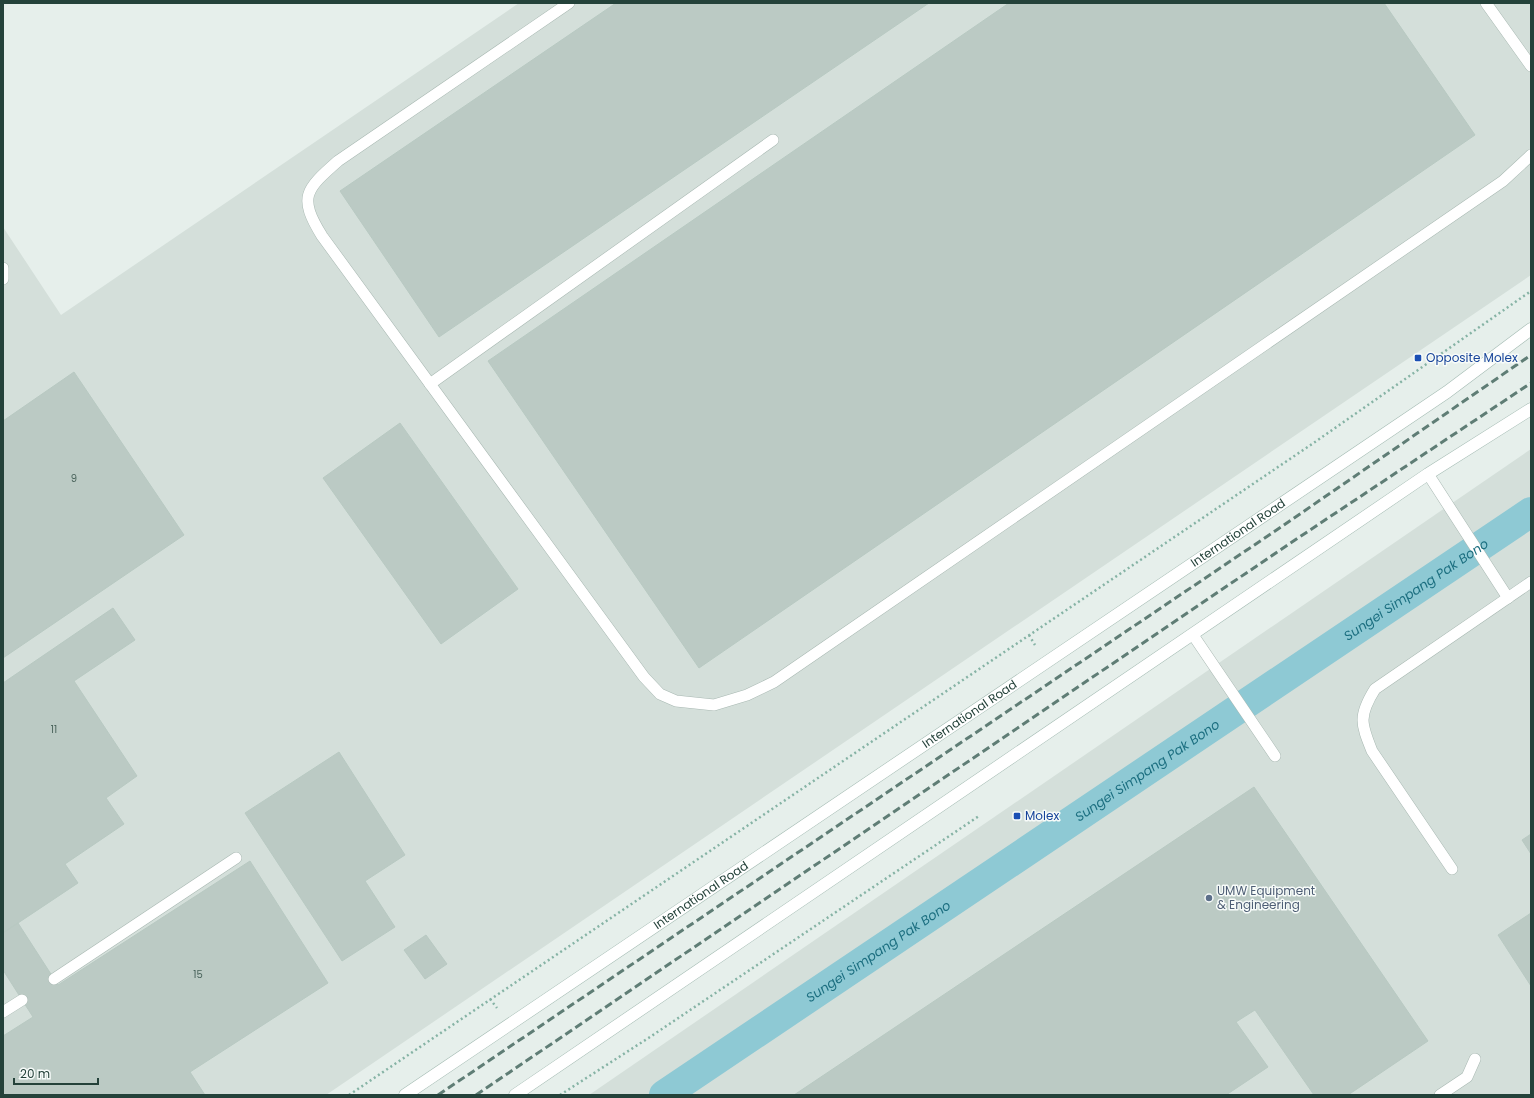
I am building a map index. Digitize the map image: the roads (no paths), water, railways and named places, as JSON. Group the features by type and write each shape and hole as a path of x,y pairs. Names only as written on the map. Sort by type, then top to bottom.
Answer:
{"main road":[{"name":"International Road","path":"405,1095 1440,396 1531,329"},
{"path":"515,1095 1428,474 1531,409"}],"lane":[{"path":"569,3 338,161 317,179 307,200 310,217 322,236 644,677 660,694 676,701 714,705 747,695 774,682 1496,186 1531,155"},
{"path":"1486,3 1531,66"},
{"path":"430,384 773,140"},
{"path":"3,268 3,279"},
{"path":"1428,474 1507,597"},
{"path":"1452,869 1372,752 1364,732 1362,716 1366,702 1375,689 1507,597 1531,582"},
{"path":"1193,635 1274,755"},
{"path":"54,979 236,858"},
{"path":"3,1012 22,1000"},
{"path":"1440,1095 1467,1077 1475,1059"}],"waterway":[{"name":"Sungei Simpang Pak Bono","path":"664,1095 1531,512"}],"railway":[{"path":"438,1095 1281,527 1531,355"},
{"path":"476,1095 1292,542 1531,383"}],"place":[{"name":"Opposite Molex","path":"1418,358"},
{"name":"Molex","path":"1017,816"},
{"name":"UMW Equipment & Engineering","path":"1209,898"}]}
